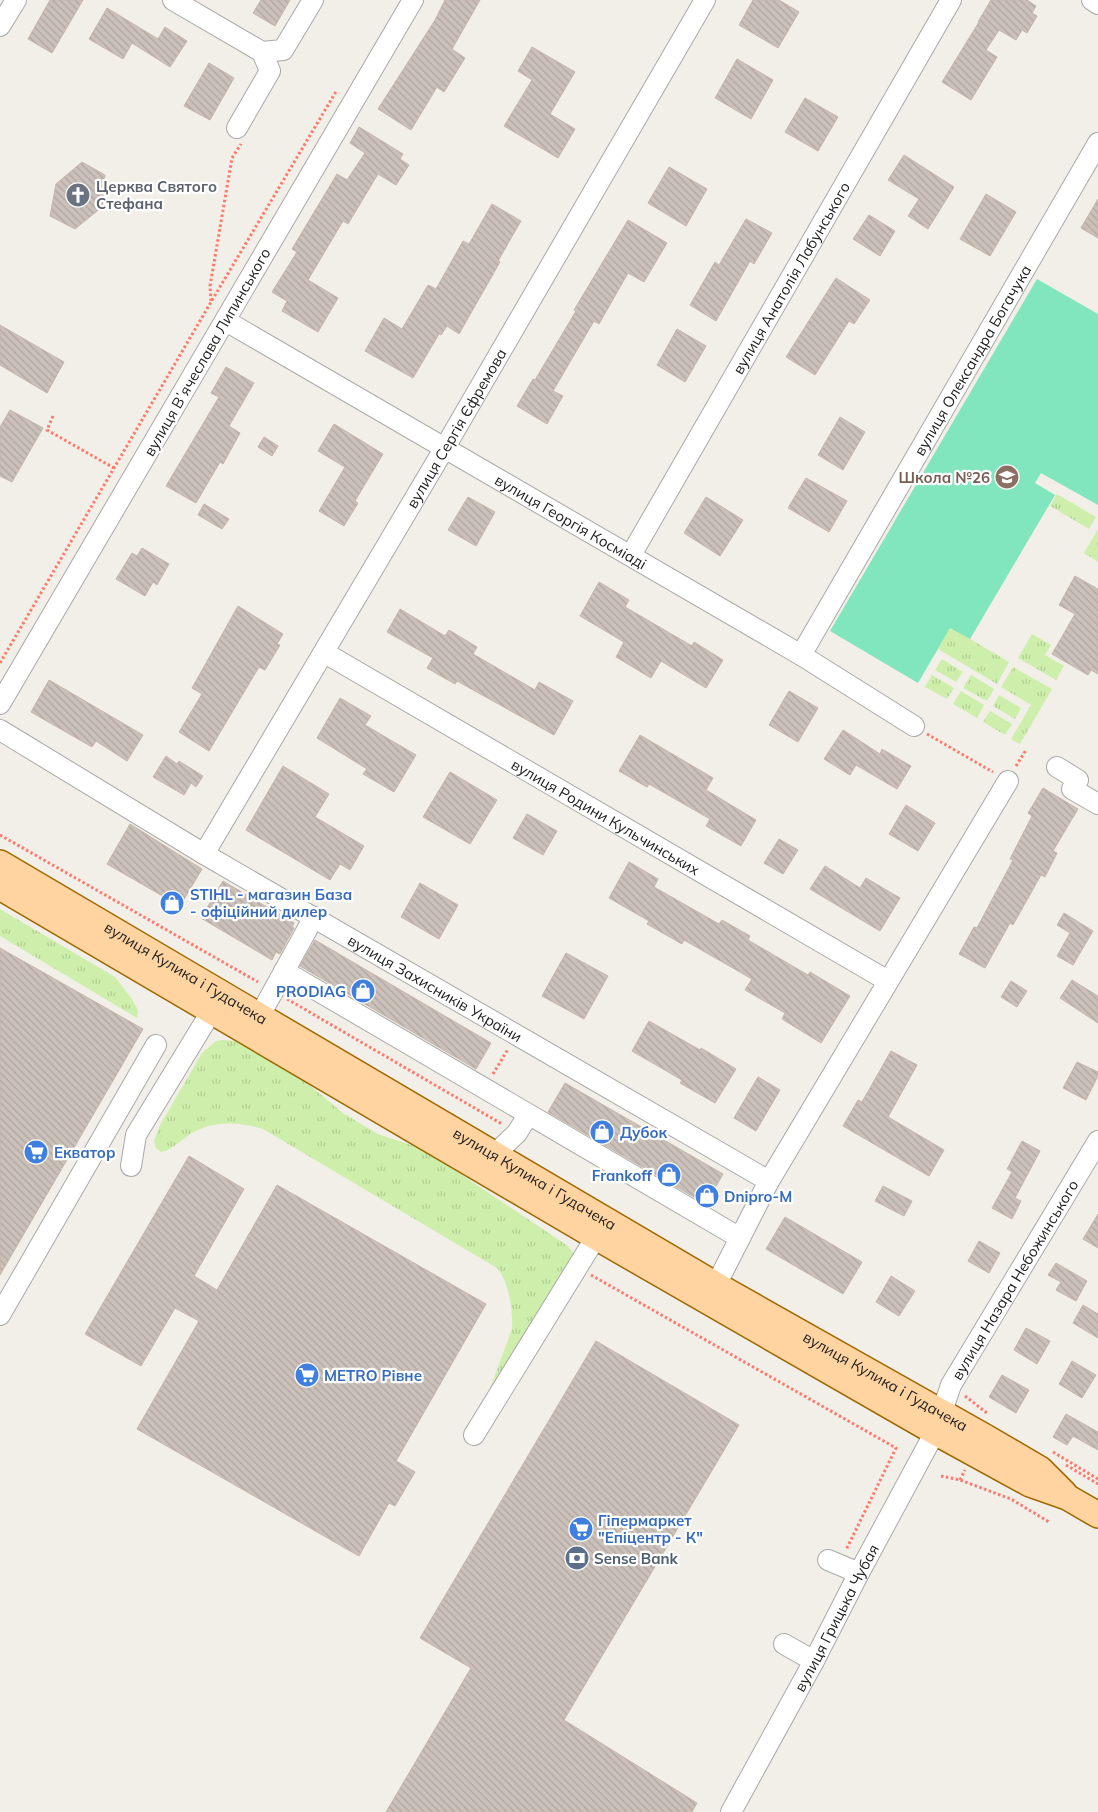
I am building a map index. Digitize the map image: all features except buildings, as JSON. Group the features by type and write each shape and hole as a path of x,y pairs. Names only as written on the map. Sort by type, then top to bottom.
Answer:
{"main road":[{"name":"вулиця Кулика і Гудачека","path":"0,863 716,1285 938,1422 1030,1484 1067,1497 1098,1515"},
{"name":"вулиця Кулика і Гудачека","path":"0,887 596,1237 938,1422"}],"street":[{"path":"0,26 16,0"},
{"path":"173,0 262,52 283,50 313,0"},
{"name":"вулиця Вʼячеслава Липинського","path":"0,704 413,0"},
{"name":"вулиця Сергія Єфремова","path":"204,854 325,653 705,0"},
{"name":"вулиця Анатолія Лабунського","path":"631,555 951,0"},
{"path":"1092,0 1098,4"},
{"path":"240,135 270,71 262,52"},
{"name":"вулиця Олександра Богачука","path":"801,655 1092,168 1098,143"},
{"name":"вулиця Георгія Косміаді","path":"226,321 801,655 914,726"},
{"name":"вулиця Родини Кульчинських","path":"325,653 888,981"},
{"name":"вулиця Захисників України","path":"0,730 204,854 769,1181"},
{"path":"1057,767 1078,780 1072,789 1098,804"},
{"path":"716,1285 769,1181 1008,781"},
{"path":"258,1016 314,918"},
{"path":"284,971 484,1090 740,1238"},
{"path":"131,1166 136,1135 212,1012"},
{"path":"0,1315 156,1045"},
{"path":"495,1154 517,1133 528,1115"},
{"name":"вулиця Назара Небожинського","path":"938,1422 951,1385 1098,1141"},
{"path":"474,1435 596,1237"},
{"name":"вулиця Грицька Чубая","path":"731,1812 814,1660 938,1422"},
{"path":"837,1557 859,1572"},
{"path":"784,1644 814,1660"}],"path":[{"path":"0,663 341,84"},
{"path":"211,302 210,286 232,158 240,135"},
{"path":"53,416 47,430 114,468"},
{"path":"914,726 1008,781"},
{"path":"484,1090 517,1034"},
{"path":"581,1261 587,1273 896,1448 837,1557"},
{"path":"942,1476 960,1480 1011,1499 1049,1522"}],"green space":[{"path":"1037,279 1098,314 1098,505 1041,473 1035,483 1055,495 970,639 950,628 918,683 830,631"},
{"path":"1057,494 1096,517 1089,529 1050,506"},
{"path":"1098,529 1098,562 1084,553"},
{"path":"950,627 1009,662 997,684 938,649"},
{"path":"1032,634 1051,645 1045,655 1064,666 1056,680 1018,658"},
{"path":"942,659 963,672 956,682 935,670"},
{"path":"1013,667 1052,689 1020,744 1011,739 1031,705 1001,687"},
{"path":"932,675 954,688 947,699 925,687"},
{"path":"971,675 994,689 987,701 963,688"},
{"path":"961,691 984,705 977,718 953,704"},
{"path":"999,695 1021,708 1015,719 993,706"},
{"path":"990,711 1012,724 1005,735 983,722"},
{"path":"0,909 115,977 138,1010 137,1018 0,936"},
{"path":"216,1041 235,1041 300,1077 343,1113 378,1134 423,1149 568,1246 574,1254 484,1405 512,1329 512,1313 507,1288 497,1268 263,1129 236,1124 218,1124 192,1133 166,1151 161,1152 156,1148 154,1141 160,1125 202,1053"}],"place":[{"name":"Церква Святого Стефана","path":"78,195"},
{"name":"Школа №26","path":"1007,477"},
{"name":"STIHL - магазин База - офіційний дилер","path":"172,903"},
{"name":"PRODIAG","path":"363,991"},
{"name":"Дубок","path":"602,1132"},
{"name":"Екватор","path":"36,1152"},
{"name":"Frankoff","path":"669,1175"},
{"name":"Dnipro-M","path":"707,1196"},
{"name":"METRO Рівне","path":"307,1375"},
{"name":"Гіпермаркет \"Епіцентр - К\"","path":"581,1529"},
{"name":"Sense Bank","path":"577,1558"}]}
